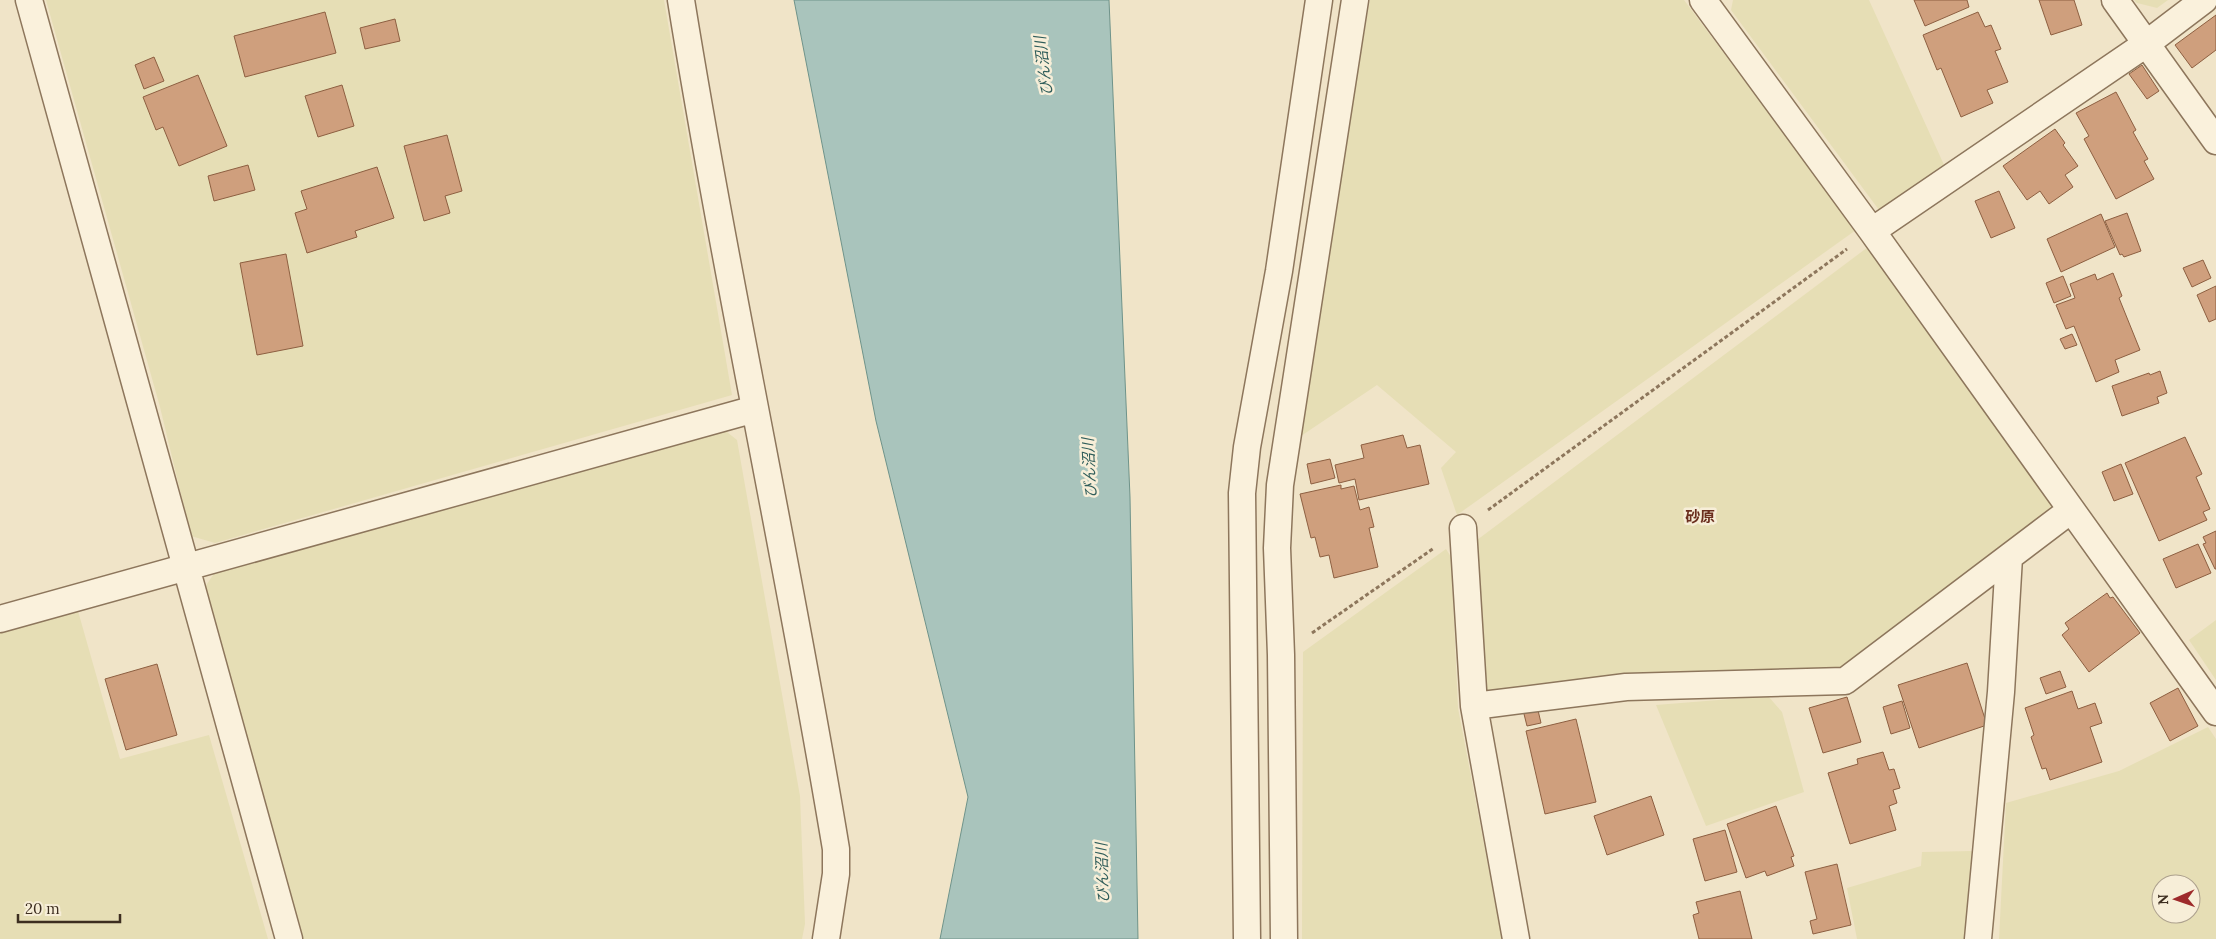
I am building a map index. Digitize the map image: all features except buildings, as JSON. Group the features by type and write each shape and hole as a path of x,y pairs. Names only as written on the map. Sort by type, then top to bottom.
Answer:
{"street":[{"path":"29,0 289,939"},
{"path":"681,0 697,100 806,671 836,849 836,874 826,939"},
{"path":"1247,939 1242,493 1247,447 1279,271 1320,0"},
{"path":"1284,939 1281,655 1277,548 1280,485 1356,0"},
{"path":"2115,0 2216,141"},
{"path":"1872,231 2146,44 2204,0"},
{"path":"1714,7 2216,712"},
{"path":"0,619 755,409"},
{"path":"1474,706 1626,687 1845,681 2071,510"},
{"path":"1463,528 1474,706 1516,939"},
{"path":"1978,939 2001,692 2009,556"}],"path":[{"path":"1281,655 1463,528 1872,231"}],"shaded area":[{"path":"46,0 664,0 732,395 215,543 191,536 160,407"},
{"path":"1370,0 1684,0 1856,230 1457,515 1441,468 1456,452 1377,385 1295,440"},
{"path":"1733,0 1869,0 1945,167 1879,210 1731,10"},
{"path":"2134,0 2168,0 2157,8 2137,3"},
{"path":"1868,247 2055,509 1833,672 1484,694 1477,540"},
{"path":"722,428 737,440 800,796 805,924 802,939 302,939 203,590 215,572"},
{"path":"1446,549 1451,557 1458,708 1502,939 1302,939 1303,652"},
{"path":"78,611 120,759 209,735 268,939 0,939 0,633"},
{"path":"2216,620 2216,680 2189,640"},
{"path":"1768,696 1782,712 1804,792 1706,826 1656,705"},
{"path":"2208,727 2216,739 2216,939 1999,939 2006,803 2119,771"},
{"path":"1973,851 1969,939 1857,939 1847,888 1921,866 1922,852"}],"water":[{"name":"びん沼川","path":"794,0 1109,0 1130,497 1138,939 940,939 968,797 876,421"}],"district":[{"name":"砂原","path":"1700,516"}]}
